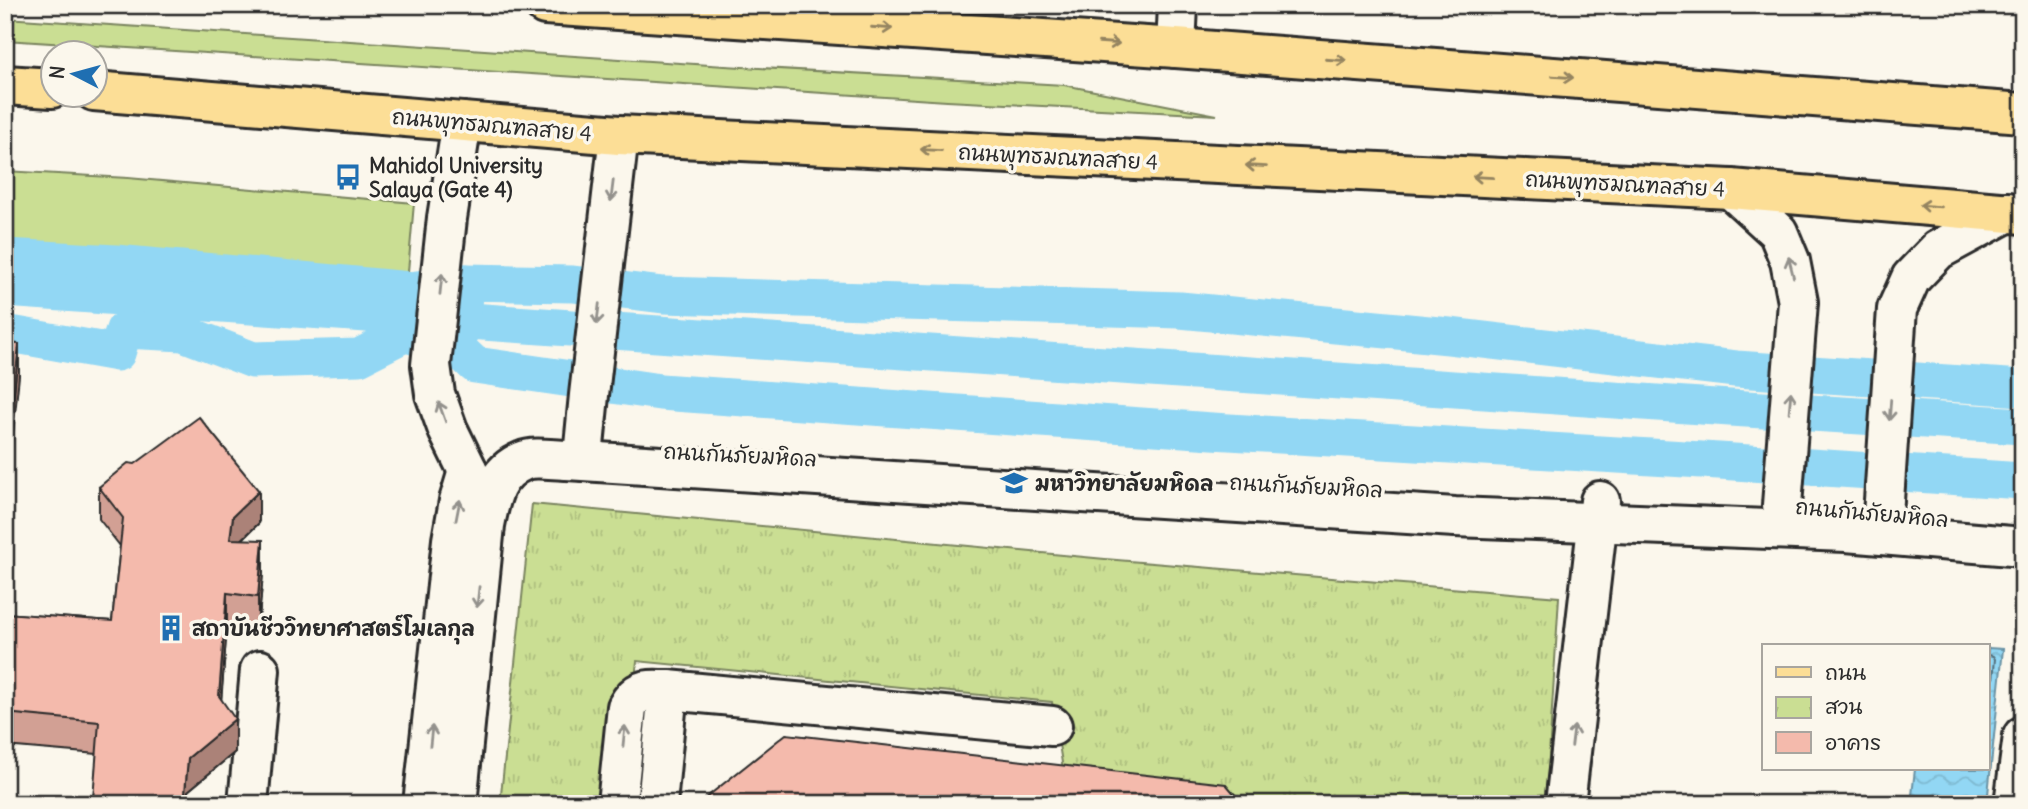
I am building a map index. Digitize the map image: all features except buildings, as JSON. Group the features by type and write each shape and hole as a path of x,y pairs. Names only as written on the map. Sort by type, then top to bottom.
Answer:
{"main road":[{"path":"545,5 1176,48 2023,113"},
{"path":"5,85 38,87"},
{"name":"ถนนพุทธมณฑลสาย 4","path":"108,92 619,135 1731,189 2016,213"}],"street":[{"path":"1176,48 1178,5"},
{"path":"457,804 489,500 482,477 448,430 435,394 431,365 447,218 462,122"},
{"path":"584,446 619,135"},
{"path":"1731,189 1778,232 1790,261 1798,302 1784,487"},
{"path":"1883,516 1897,309 1911,278 1938,250 2016,213"},
{"name":"ถนนกันภัยมหิดล","path":"482,477 514,449 584,446 1598,512 2023,547"},
{"name":"ถนนกันภัยมหิดล","path":"482,477 507,471 524,460 567,460 1455,517 1598,512 1784,487 1883,516 2023,527"},
{"path":"424,804 452,540 459,501 482,477"},
{"path":"1565,804 1598,512"},
{"path":"248,804 260,670"},
{"path":"617,804 627,707 633,695 643,690 668,690 1052,726"},
{"path":"657,804 668,690"},
{"path":"2014,804 2023,736"}],"green space":[{"path":"5,18 725,66 1064,85 1217,115 947,101 108,47 108,38 38,38 38,42 5,40"},
{"path":"5,171 128,178 414,203 407,283 5,250"},
{"path":"532,504 1105,559 1559,597 1546,804 1108,804 1068,799 1052,702 637,661 621,804 500,804"}],"water":[{"path":"1990,648 2003,649 1987,804 1911,804 1915,770 1990,770"}],"waterway":[{"path":"5,257 116,263 410,290 466,282 465,286"},
{"path":"2023,388 1736,369 1449,336 1180,310 663,295 573,284 466,282 457,348 475,365 660,392 1212,431 2023,481"},
{"path":"5,289 2023,426"},
{"path":"5,333 117,353 124,330 183,333 253,360 359,357 406,333 434,344"}],"place":[{"name":"Mahidol University Salaya (Gate 4)","path":"348,177"},
{"name":"มหาวิทยาลัยมหิดล","path":"1014,483"},
{"name":"สถาบันชีววิทยาศาสตร์โมเลกุล","path":"171,628"}]}
